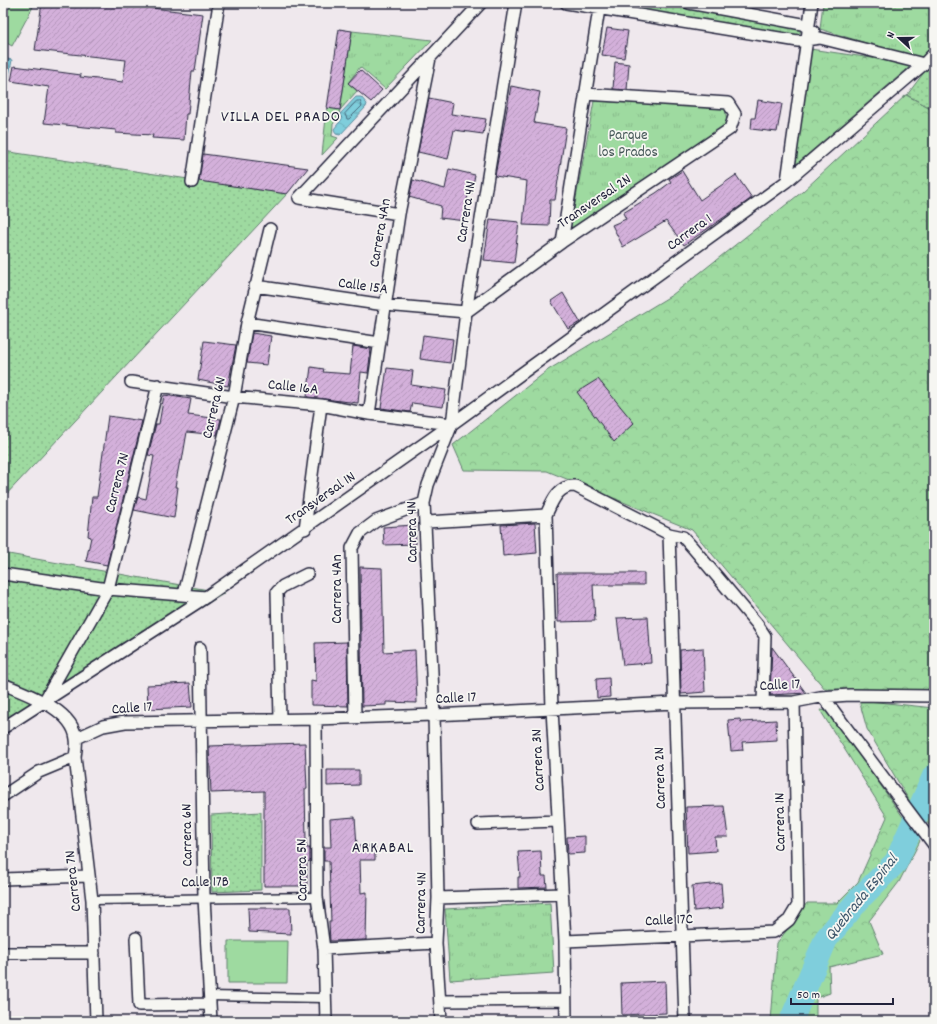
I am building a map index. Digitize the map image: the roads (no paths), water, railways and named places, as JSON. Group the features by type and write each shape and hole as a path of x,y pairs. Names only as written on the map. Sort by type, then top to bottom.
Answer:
{"street":[{"path":"192,182 219,3"},
{"path":"399,214 299,198 481,3"},
{"name":"Carrera 4N","path":"441,1021 436,943 438,898 434,715 427,522 424,504 428,485 452,424 466,312 516,3"},
{"path":"566,3 807,41 820,38 924,64"},
{"path":"688,3 715,5 802,24 808,27 820,38"},
{"path":"787,181 812,3"},
{"path":"562,242 599,9"},
{"name":"Carrera 1","path":"452,424 787,181 924,64 934,53"},
{"name":"Carrera 4An","path":"369,414 399,214 430,58"},
{"name":"Transversal 2N","path":"466,312 562,242 730,129 735,114 728,103 585,94"},
{"name":"Carrera 6N","path":"184,594 234,397 247,323 270,228"},
{"name":"Calle 15A","path":"255,286 385,305 466,312"},
{"path":"247,323 380,343"},
{"name":"Calle 16A","path":"131,382 234,397 321,405 369,414 452,424"},
{"name":"Carrera 7N","path":"44,701 108,589 158,385"},
{"path":"306,529 321,405"},
{"name":"Transversal 1N","path":"44,701 206,598 306,529 452,424"},
{"name":"Carrera 3N","path":"566,1021 565,941 552,709 546,515 554,498 561,489 568,486 575,486 669,534"},
{"name":"Carrera 4An","path":"355,717 352,548 360,534 376,521 424,504"},
{"path":"427,522 546,515"},
{"path":"669,534 683,537 757,624 765,636 763,703"},
{"name":"Carrera 2N","path":"669,534 685,1021"},
{"path":"3,574 108,589 184,594 206,598"},
{"path":"280,719 277,592 283,586 307,574"},
{"name":"Carrera 6N","path":"200,648 204,898 211,1021"},
{"path":"3,684 44,701 68,720 76,738"},
{"name":"Calle 17","path":"76,738 103,726 125,722 316,719 434,715 674,703 794,702 850,695 934,696"},
{"path":"824,698 933,843"},
{"path":"3,728 44,701"},
{"name":"Carrera 1N","path":"774,932 789,920 798,905 794,702"},
{"name":"Carrera 5N","path":"316,719 317,897 324,949 326,1021"},
{"name":"Carrera 7N","path":"76,738 76,757 92,900 96,1021"},
{"path":"3,796 39,772 76,757"},
{"path":"478,824 558,821"},
{"path":"3,879 89,876"},
{"path":"438,898 562,894"},
{"name":"Calle 17B","path":"92,900 317,897"},
{"name":"Calle 17C","path":"565,941 774,932"},
{"path":"136,938 139,1005 210,1000 325,998"},
{"path":"324,949 436,943"},
{"path":"3,953 94,953"},
{"path":"440,1001 565,1000"}],"water":[{"path":"3,58 12,60 8,81 3,80"},
{"path":"356,97 361,97 367,104 366,107 340,135 336,134 334,129 342,119 340,114"}],"waterway":[{"name":"Quebrada Espinal","path":"791,1021 826,939 860,898 896,862 934,776"}],"district":[{"name":"VILLA DEL PRADO","path":"281,117"},
{"name":"ARKABAL","path":"383,848"}],"park label":[{"name":"Parque los Prados","path":"628,144"}]}
